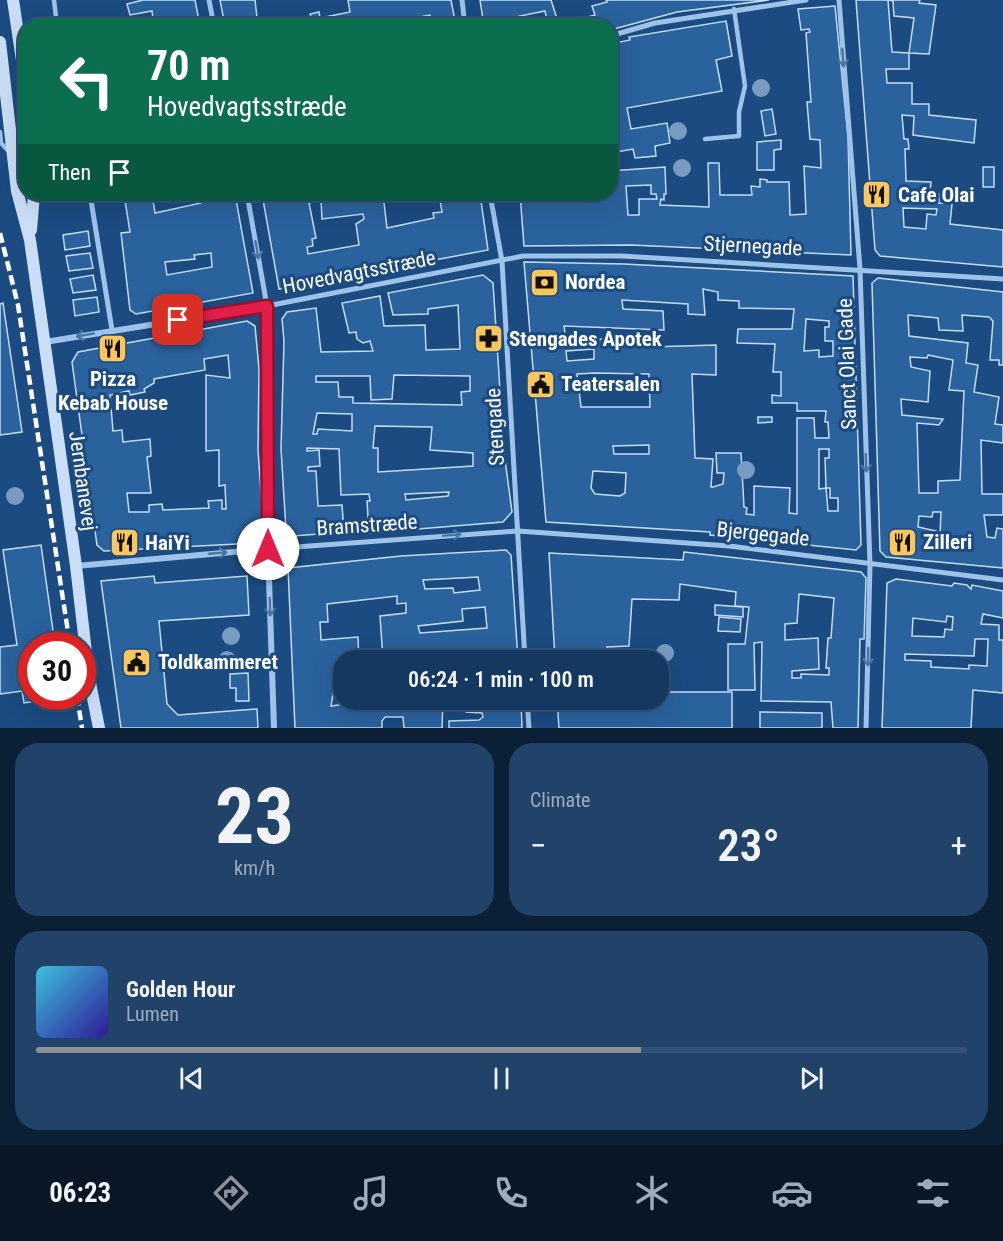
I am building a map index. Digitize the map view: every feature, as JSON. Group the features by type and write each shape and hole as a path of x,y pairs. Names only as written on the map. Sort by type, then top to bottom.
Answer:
{"main road":[{"path":"13,0 18,33"},
{"name":"Jernbanevej","path":"0,42 18,146"},
{"name":"Jernbanevej","path":"20,201 30,240 76,566 88,678 99,728"},
{"name":"Jernbanevej","path":"30,240 33,201"}],"street":[{"path":"209,0 212,18"},
{"path":"462,0 464,18"},
{"path":"618,34 655,23 734,9 806,0"},
{"name":"Sanct Olai Gade","path":"839,0 860,269 870,565 866,728"},
{"path":"91,201 112,330"},
{"path":"248,201 267,306 268,549 274,728"},
{"name":"Stengade","path":"491,201 502,261 524,650"},
{"name":"Stjernegade","path":"502,261 523,255 622,256 1003,279"},
{"name":"Hovedvagtsstræde","path":"44,342 267,306 502,261"},
{"name":"Bramstræde","path":"76,566 518,531"},
{"name":"Bjergegade","path":"518,531 729,546 1003,580"},
{"path":"528,710 529,728"}],"lane":[{"path":"54,0 56,18"},
{"path":"705,139 739,136 739,112 745,86 734,9"},
{"path":"0,132 1,143 18,156"}],"building":[{"path":"143,0 195,0 198,18 153,18 152,11 130,15 127,4"},
{"path":"220,0 255,0 257,18 223,18"},
{"path":"348,0 451,0 454,18 430,18 430,15 413,18 320,18 350,12"},
{"path":"480,0 551,0 557,18 546,18 545,11 515,18 483,18"},
{"path":"606,0 769,0 677,12 618,28 618,18 584,18 595,15 592,6 607,2"},
{"path":"856,0 888,0 892,52 909,53 909,69 886,69 887,83 912,83 912,104 929,104 929,115 976,120 974,143 913,135 914,116 902,115 904,139 908,139 909,149 905,149 906,181 931,182 930,193 939,194 939,203 952,204 950,224 1003,230 1003,267 880,256 875,250","holes":["903,208 937,209 936,215 927,214 926,229 904,227"]},
{"path":"888,0 920,0 919,3 936,5 929,54 909,53 914,18 894,16 893,1"},
{"path":"835,6 848,137 851,255 631,245 524,246 521,201 618,201 618,170 665,167 666,194 664,194 664,200 661,199 660,205 709,207 708,163 719,163 720,195 752,195 751,186 760,187 760,179 767,180 767,182 789,182 790,215 806,214 804,166 821,168 820,140 810,139 807,102 811,102 806,33 810,32 809,29 801,30 798,9","holes":["651,185 651,194 656,194 657,199 639,199 639,215 628,215 626,186"]},
{"path":"319,12 320,18 311,18 310,14"},
{"path":"726,21 732,56 716,60 722,91 627,108 631,129 667,123 670,143 655,146 656,156 635,158 633,149 618,152 618,42 630,40 629,37"},
{"path":"772,109 776,134 765,136 761,111"},
{"path":"781,140 781,149 774,150 774,170 757,170 757,142"},
{"path":"983,167 994,167 994,187 983,187"},
{"path":"125,201 153,201 155,213 201,203 201,201 236,201 253,293 136,314 130,310 121,233 130,232","holes":["211,253 212,267 167,275 165,262 195,259 194,255"]},
{"path":"263,201 317,201 309,203 316,238 312,239 313,246 307,247 308,254 359,245 356,224 364,219 363,214 322,219 321,201 384,201 387,228 434,218 433,213 442,212 440,201 481,201 488,250 279,289"},
{"path":"88,231 90,246 65,250 63,235"},
{"path":"90,253 93,268 69,271 66,256"},
{"path":"524,262 624,264 853,276 861,545 856,550 710,535 710,532 546,522","holes":["703,289 718,292 718,300 739,301 739,308 794,309 792,329 738,329 737,343 775,344 773,372 781,372 781,396 772,395 772,403 797,403 797,411 826,411 825,422 828,422 829,438 815,438 814,418 797,418 797,514 789,513 790,488 754,486 754,515 746,514 741,453 716,453 717,473 724,473 723,484 713,487 711,487 713,459 695,458 692,374 716,375 716,345 649,347 648,345 604,345 603,339 566,341 564,326 664,330 663,311 623,309 622,300 688,304 688,314 705,315","806,319 829,321 829,327 825,327 825,341 833,341 833,356 819,357 819,350 804,351","594,349 594,359 567,361 566,351","577,374 649,374 650,407 581,407","649,445 649,454 614,454 613,446","819,449 829,449 829,458 825,458 826,488 819,489","593,471 626,473 625,493 620,496 595,494 591,488","826,488 830,488 830,498 838,498 838,511 828,511"]},
{"path":"93,275 96,290 73,293 70,279"},
{"path":"483,275 493,283 504,452 512,512 503,522 369,533 367,501 370,501 369,494 341,495 339,449 307,448 307,451 319,450 320,466 308,467 308,471 316,471 318,506 342,505 344,532 293,536 286,530 281,449 284,341 282,319 287,312 316,308 321,352 373,351 370,341 363,343 357,339 356,332 349,333 342,303 380,296 384,326 425,325 426,350 460,349 458,305 428,309 428,314 393,315 388,293","holes":["394,375 470,376 470,391 461,392 462,405 353,403 353,397 339,397 338,382 316,382 316,376 370,376 371,400 392,399","317,413 352,414 352,431 318,429 317,434 313,434","375,426 432,427 430,450 473,453 473,466 378,472 378,448 373,448","449,492 448,496 406,500 405,494"]},
{"path":"878,278 1003,292 1003,365 999,365 999,360 990,360 993,321 989,317 962,315 963,331 939,330 938,318 908,315 909,336 968,343 966,363 978,365 974,392 999,397 995,424 1003,425 1003,443 981,440 982,494 1003,494 1003,515 984,515 987,537 995,538 997,528 1003,529 1003,568 886,557 880,551 872,283","holes":["928,355 953,360 949,390 964,391 960,480 938,481 938,493 919,493 917,423 939,425 943,419 902,415 901,399 928,402 930,371 911,367 910,357 927,358","933,512 941,512 940,535 935,535 936,531 918,527 919,516 932,517"]},
{"path":"97,297 99,312 75,316 73,300"},
{"path":"3,303 22,432 0,435 0,304"},
{"path":"247,321 255,326 259,369 258,450 264,534 257,543 104,551 97,545 72,362 78,352","holes":["228,355 230,378 206,375 206,451 219,450 219,486 225,485 226,509 222,509 222,500 208,501 209,508 163,510 162,504 149,505 149,512 129,512 127,493 151,493 147,457 151,456 150,439 123,442 122,430 113,431 110,395 129,391 130,395 145,392 144,389 154,383 154,379 205,370 204,359"]},
{"path":"758,417 772,417 772,422 758,423"},
{"path":"41,545 53,632 18,632 18,692 0,694 0,647 17,645 3,550"},
{"path":"506,550 511,555 517,650 382,650 380,616 406,613 406,603 397,604 397,596 327,604 328,622 320,622 321,640 358,637 359,650 333,650 331,706 333,706 333,710 443,710 442,728 404,728 403,717 385,717 382,721 382,728 295,728 288,568 401,556","holes":["478,577 480,590 454,593 453,588 425,589 423,580","485,607 487,628 420,633 418,626 463,621 462,609"]},
{"path":"684,552 861,572 866,578 864,639 860,639 858,728 833,728 831,702 761,701 762,642 754,643 755,690 728,690 728,644 745,644 749,607 735,606 736,592 680,584 679,600 632,599 629,646 607,647 607,650 554,650 549,553 683,560","holes":["799,594 834,598 831,638 828,638 826,668 829,668 829,675 801,674 801,678 792,678 792,671 819,669 818,638 785,640 785,624 797,623"]},
{"name":"Toldkammeret","path":"154,576 155,583 247,576 249,615 159,621 167,704 178,715 257,709 258,728 121,728 101,581"},
{"path":"896,579 952,586 954,583 967,585 971,589 972,585 1003,591 1003,618 983,614 981,624 999,625 999,640 1003,640 1003,693 973,690 971,728 882,728 887,583","holes":["947,616 953,617 952,630 945,629 944,637 912,636 913,618 946,622","975,639 988,639 987,666 969,665 969,669 931,667 931,661 905,660 905,654 974,656"]},
{"path":"715,605 743,607 743,617 715,615"},
{"path":"719,617 741,619 740,632 718,631"},
{"path":"248,673 249,701 236,701 236,688 230,688 230,674"},
{"path":"669,692 732,692 732,728 559,728 558,710 669,710"},
{"path":"466,710 521,710 522,728 449,728 449,721 479,720 483,717 482,713 466,712"},
{"path":"760,712 822,713 822,728 760,728"}],"railway":[{"path":"0,233 18,305 68,632"},
{"path":"79,710 82,728"}],"place":[{"name":"Cafe Olai","path":"877,195"},
{"name":"Nordea","path":"544,282"},
{"name":"Stengades Apotek","path":"488,339"},
{"name":"Pizza Kebab House","path":"113,348"},
{"name":"Teatersalen","path":"540,384"},
{"name":"Zilleri","path":"902,542"},
{"name":"HaiYi","path":"124,543"},
{"name":"Toldkammeret","path":"137,662"}],"route":[{"path":"178,320 267,306 268,549"}]}
